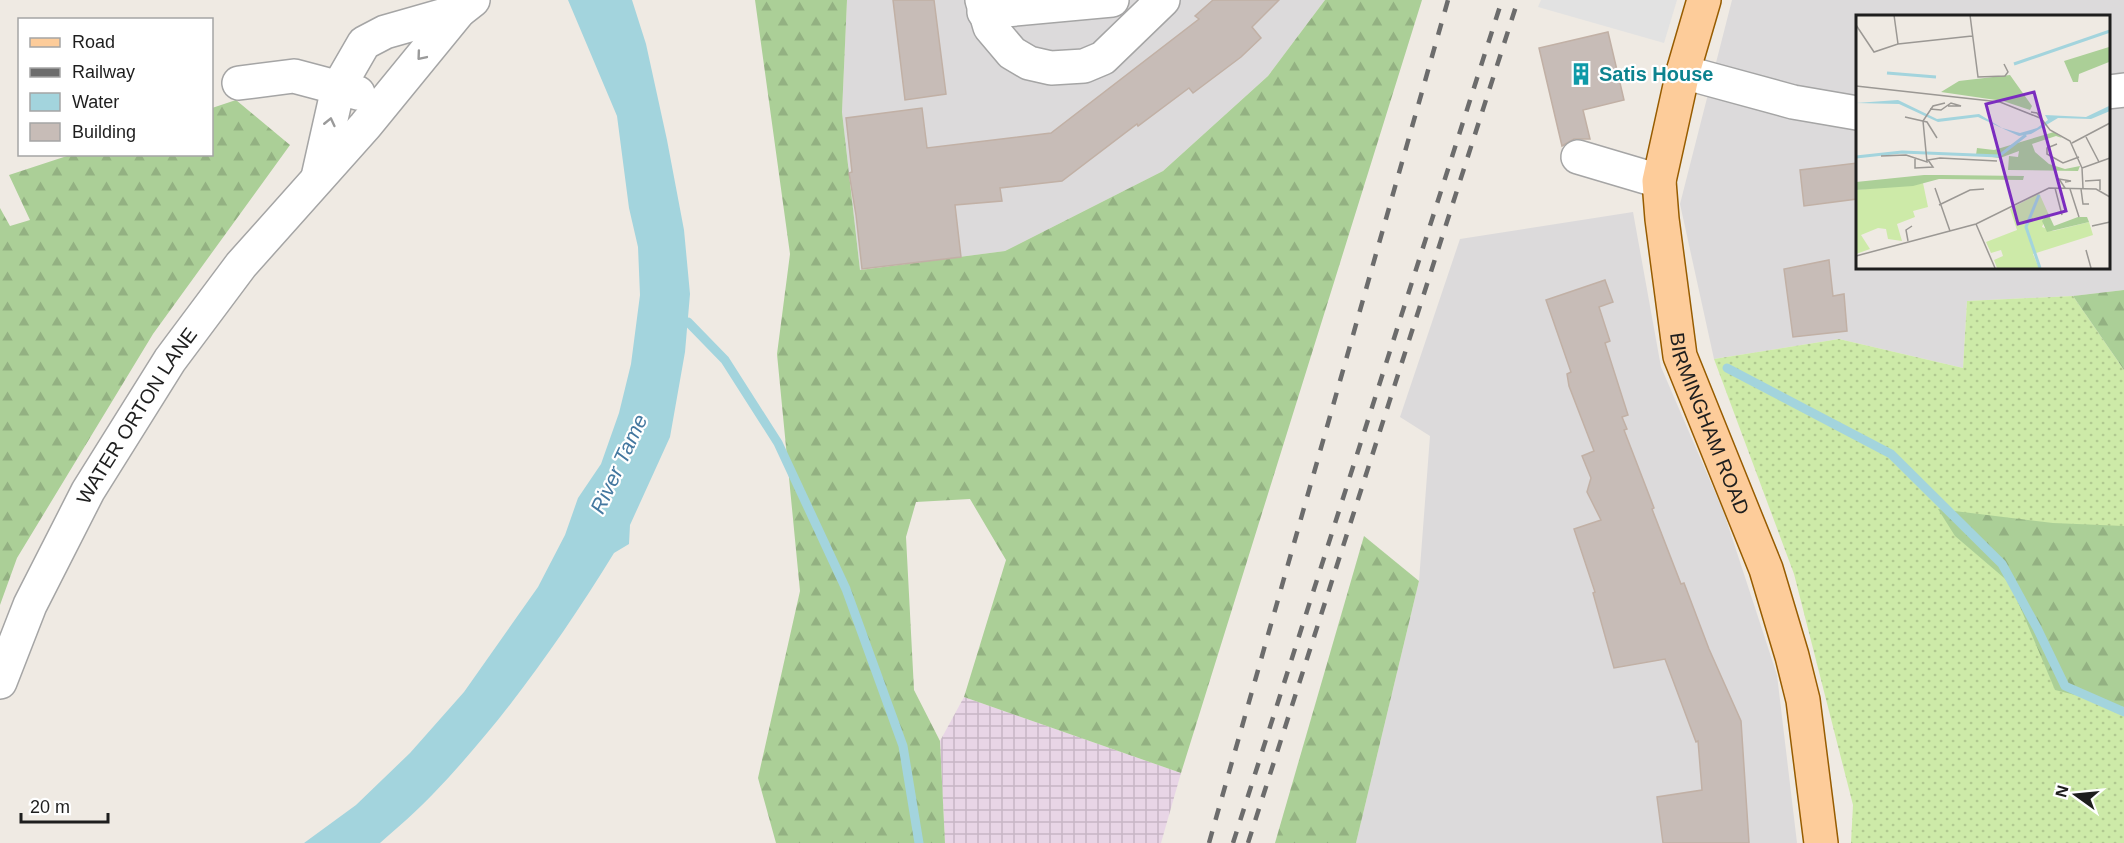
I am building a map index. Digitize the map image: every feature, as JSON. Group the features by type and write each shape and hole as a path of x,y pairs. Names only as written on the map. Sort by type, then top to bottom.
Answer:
{"main road":[{"name":"BIRMINGHAM ROAD","path":"1704,0 1683,72 1659,181 1680,356 1766,569 1792,656 1803,700 1821,843"}],"street":[{"path":"1112,0 983,6 990,27 1012,53 1029,63 1051,68 1072,68 1084,66 1103,57 1163,0"},
{"name":"WATER ORTON LANE","path":"317,179 338,88 364,43 385,32 466,6"},
{"name":"WATER ORTON LANE","path":"0,682 30,605 94,480 170,360 241,266 466,6"},
{"path":"1683,72 1793,102 1856,113"},
{"path":"239,83 294,76 363,94 389,95"},
{"path":"2109,92 2124,90"},
{"path":"1578,157 1659,181"}],"shaded area":[{"path":"847,0 1325,0 1268,76 1163,171 1005,251 860,270 842,112"},
{"path":"1541,0 1677,0 1664,43 1538,7"},
{"path":"1732,0 2124,0 2124,290 2073,296 1967,301 1963,368 1839,339 1714,359 1680,204"},
{"path":"1633,212 1661,367 1724,513 1777,675 1797,843 1356,843 1419,581 1430,436 1400,417 1460,239"},
{"path":"964,697 1181,773 1161,843 945,843 940,741"}],"green space":[{"path":"755,0 847,0 842,112 860,270 1005,251 1163,171 1268,76 1325,0 1422,0 1181,773 964,697 1006,560 970,499 916,502 906,537 914,690 940,741 945,843 776,843 758,778 800,591 777,354 790,254"},
{"path":"236,100 290,145 153,334 17,558 0,605 0,208 10,226 30,220 9,175 67,156 213,156 213,108"},
{"path":"2124,290 2124,370 2073,296"},
{"path":"2073,296 2124,370 2124,843 1851,843 1853,805 1794,574 1714,359 1839,339 1963,368 1967,301"},
{"path":"1938,509 2053,523 2124,526 2124,707 2055,690 2010,583 1955,536"},
{"path":"1364,536 1419,581 1356,843 1275,843"}],"water":[{"name":"River Tame","path":"568,0 632,0 646,44 684,230 690,294 685,352 670,437 630,525 629,544 614,553 552,648 459,766 420,807 380,843 304,843 356,805 410,753 464,692 538,587 565,535 578,498 601,464 619,413 631,364 640,295 638,247 629,208 617,116"}],"building":[{"path":"893,0 934,0 946,94 905,100"},
{"path":"1213,0 1279,0 1252,27 1261,38 1241,57 1193,93 1189,88 1138,126 1137,124 1062,181 1000,188 1002,201 955,205 961,257 862,269 849,173 852,172 846,118 922,108 927,148 1051,133 1199,19 1195,16"},
{"name":"Satis House","path":"1608,32 1624,100 1583,110 1590,139 1574,139 1562,146 1539,48"},
{"path":"1856,163 1856,199 1804,206 1800,170"},
{"path":"1829,260 1833,296 1844,294 1847,331 1793,337 1784,269"},
{"path":"1605,280 1613,302 1599,307 1610,341 1605,343 1628,415 1622,417 1627,429 1624,430 1681,584 1684,583 1709,649 1741,721 1749,843 1663,843 1657,797 1702,790 1698,741 1696,742 1665,659 1614,668 1593,593 1595,592 1574,529 1601,520 1587,492 1591,478 1582,456 1594,451 1569,386 1567,374 1571,372 1546,300"}],"waterway":[{"path":"688,322 725,360 778,443 846,589 903,746 919,843"},
{"path":"1727,368 1891,454 2002,564 2065,686 2124,712"}],"railway":[{"path":"1209,843 1448,0"},
{"path":"1233,843 1502,0"},
{"path":"1248,843 1518,0"}],"place":[{"name":"Satis House","path":"1581,74"}]}
